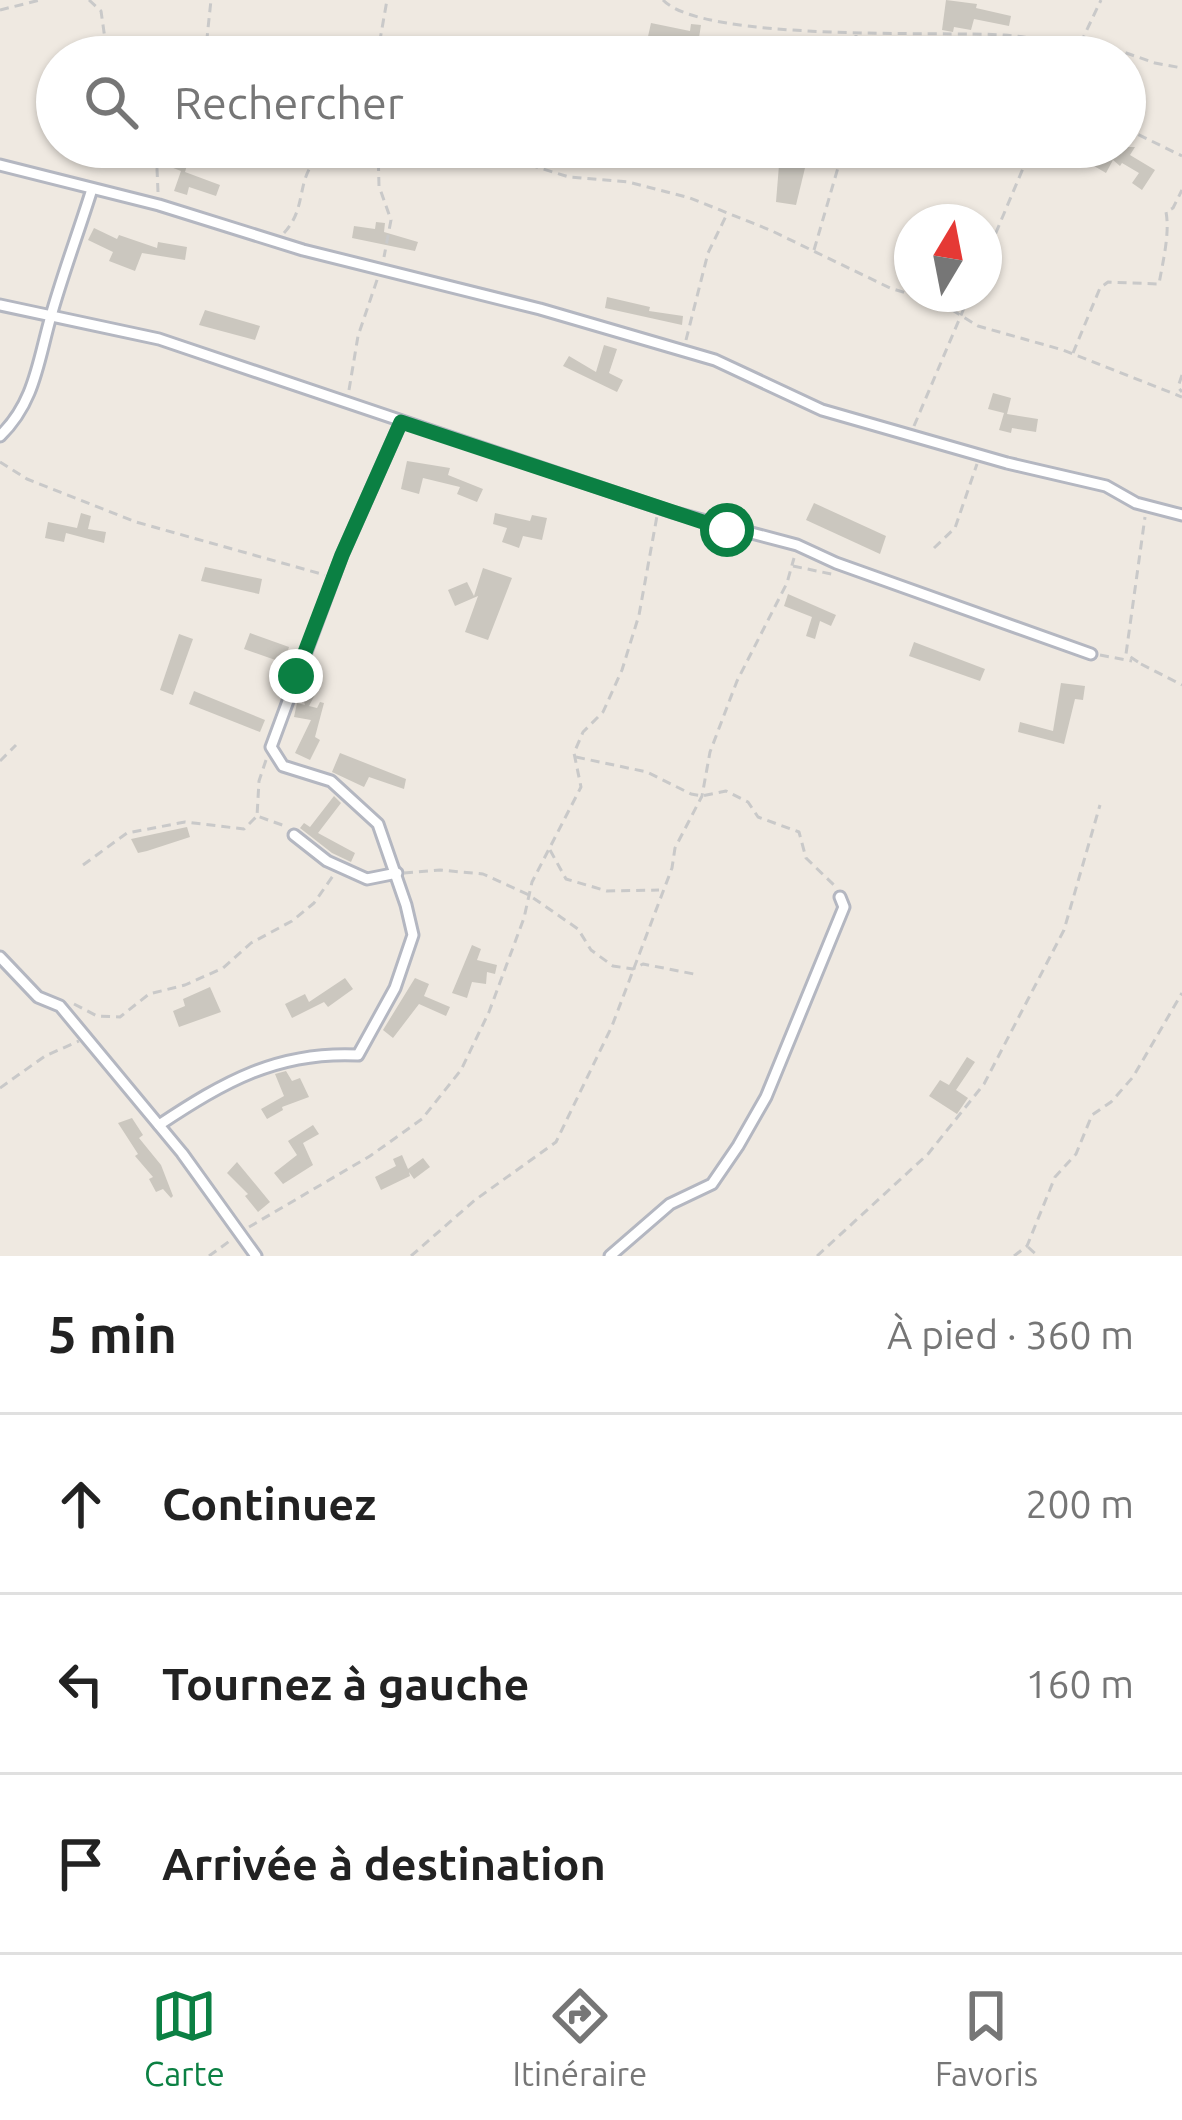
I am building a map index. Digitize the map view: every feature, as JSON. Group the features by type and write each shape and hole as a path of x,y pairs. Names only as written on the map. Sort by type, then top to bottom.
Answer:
{"street":[{"path":"0,165 715,360 822,410 1106,486 1148,506 1182,515"},
{"path":"0,436 30,397 92,188"},
{"path":"0,304 159,339 727,530 797,545 1090,654"},
{"path":"159,1125 254,1069 316,1053 358,1055 394,988 413,935 397,872 378,824 331,782 283,766 271,747 334,576 401,422"},
{"path":"294,835 367,879 397,872"},
{"path":"610,1256 670,1204 712,1184 738,1146 766,1097 844,908 840,897"},
{"path":"0,957 38,997 60,1006 159,1125 256,1256"}],"path":[{"path":"0,10 40,0"},
{"path":"89,0 101,11 105,36"},
{"path":"207,36 211,0"},
{"path":"381,36 387,0"},
{"path":"663,0 696,17 813,33 1009,36"},
{"path":"1084,36 1101,0"},
{"path":"1146,61 1182,68"},
{"path":"1146,138 1182,156"},
{"path":"157,168 159,205"},
{"path":"272,241 289,231 310,168"},
{"path":"542,168 691,198 890,288 944,305 979,326 1073,353 1182,394"},
{"path":"814,252 838,168"},
{"path":"1002,218 1023,168"},
{"path":"1073,353 1100,288 1108,282 1159,284 1167,239 1166,212 1182,190"},
{"path":"682,353 708,253 727,214"},
{"path":"910,434 962,312"},
{"path":"1182,375 1178,387 1182,394"},
{"path":"934,548 955,528 965,491 975,476 977,462 965,450"},
{"path":"0,462 27,479 136,522 334,576"},
{"path":"1148,506 1126,654 1182,685"},
{"path":"209,1256 422,1119 461,1070 496,993 532,882 581,787 575,757 583,732 603,712 622,670 639,615 659,508"},
{"path":"411,1256 476,1200 556,1142 612,1026 672,868 675,848 702,796 710,752 724,714 788,583 797,545"},
{"path":"791,566 828,575 838,575 846,566"},
{"path":"1090,654 1138,662"},
{"path":"0,761 16,745"},
{"path":"83,865 127,833 185,822 244,829 257,815 259,781 271,747"},
{"path":"575,757 647,772 702,796 726,791 748,802 758,817 800,832 806,858 836,884 840,897"},
{"path":"817,1256 928,1154 985,1084 1064,930 1100,805"},
{"path":"257,815 282,823 294,835"},
{"path":"550,850 566,879 607,891 661,890"},
{"path":"60,1006 76,1004 97,1016 120,1017 149,994 223,968 250,944 314,903 339,866"},
{"path":"397,872 483,874 529,895 578,929 590,950 613,965 633,969 643,964 699,975"},
{"path":"1014,1256 1027,1246 1055,1177 1076,1154 1092,1115 1133,1077 1182,993"},
{"path":"0,1088 45,1056 86,1038"},
{"path":"1027,1246 1038,1256"}],"building":[{"path":"946,0 1011,16 1009,26 974,19 971,30 942,30"},
{"path":"651,23 690,31 691,24 701,25 699,36 648,36"},
{"path":"1146,165 1155,170 1142,190 1132,183 1139,173 1130,168"},
{"path":"173,168 186,168 185,172 220,185 216,196 189,187 187,195 174,191 181,171"},
{"path":"779,168 805,168 796,205 776,202"},
{"path":"376,222 385,223 384,232 418,242 415,251 352,238 354,226 375,229"},
{"path":"94,228 157,248 158,242 187,247 185,260 142,253 135,271 109,261 113,252 88,240"},
{"path":"607,297 683,316 682,325 605,308"},
{"path":"205,310 260,326 255,340 199,325"},
{"path":"604,345 617,349 609,373 623,380 617,392 563,366 569,356 596,372"},
{"path":"993,393 1011,398 1007,414 1038,419 1036,432 999,430 1004,413 988,409"},
{"path":"407,461 450,468 448,475 483,489 477,502 457,494 460,487 423,478 419,494 401,489"},
{"path":"814,503 886,536 880,554 806,520"},
{"path":"81,513 91,516 88,529 106,532 104,543 66,533 64,542 45,538 48,522 77,528"},
{"path":"495,513 530,521 532,515 547,518 542,540 523,536 519,548 502,542 507,528 493,524"},
{"path":"205,567 262,579 259,594 201,581"},
{"path":"483,568 512,578 488,640 465,632 478,596 455,606 448,590 467,582 474,596"},
{"path":"788,594 836,615 831,626 820,621 815,639 806,636 812,617 784,606"},
{"path":"250,633 289,647 284,663 244,649"},
{"path":"179,634 193,639 173,695 160,690"},
{"path":"914,642 985,669 980,681 909,656"},
{"path":"310,679 318,689 309,706 324,703 315,737 320,740 310,760 295,753 311,720 294,717 297,703 305,705 301,691"},
{"path":"1061,683 1085,686 1083,700 1075,699 1064,744 1018,732 1020,722 1053,731"},
{"path":"194,691 265,720 260,732 189,704"},
{"path":"340,753 406,779 404,789 369,777 364,787 332,772"},
{"path":"334,796 341,803 318,833 355,853 351,862 300,828 304,823 310,827"},
{"path":"187,827 190,837 138,853 131,839"},
{"path":"472,945 481,949 477,960 497,965 495,974 487,972 486,984 472,982 467,998 452,993"},
{"path":"345,978 353,989 328,1007 324,1002 292,1018 285,1004 305,994 309,1002"},
{"path":"415,978 429,984 424,996 450,1007 446,1016 419,1004 393,1038 383,1030"},
{"path":"210,987 221,1012 179,1027 173,1011 185,1006 183,999"},
{"path":"967,1057 975,1062 956,1090 968,1098 957,1114 929,1096 940,1080 949,1085"},
{"path":"286,1071 292,1081 300,1078 309,1097 282,1107 267,1119 261,1109 284,1096 275,1074"},
{"path":"132,1118 143,1135 139,1138 161,1165 171,1198 163,1189 156,1192 149,1179 153,1177 135,1156 118,1123"},
{"path":"313,1125 319,1134 303,1143 313,1165 283,1184 274,1173 297,1155 288,1141"},
{"path":"402,1155 408,1169 423,1158 430,1167 414,1179 409,1172 410,1176 381,1190 375,1177 396,1166 393,1159"},
{"path":"237,1162 270,1202 258,1212 227,1173"}],"route":[{"path":"296,676 342,555 401,422 727,530"}]}
